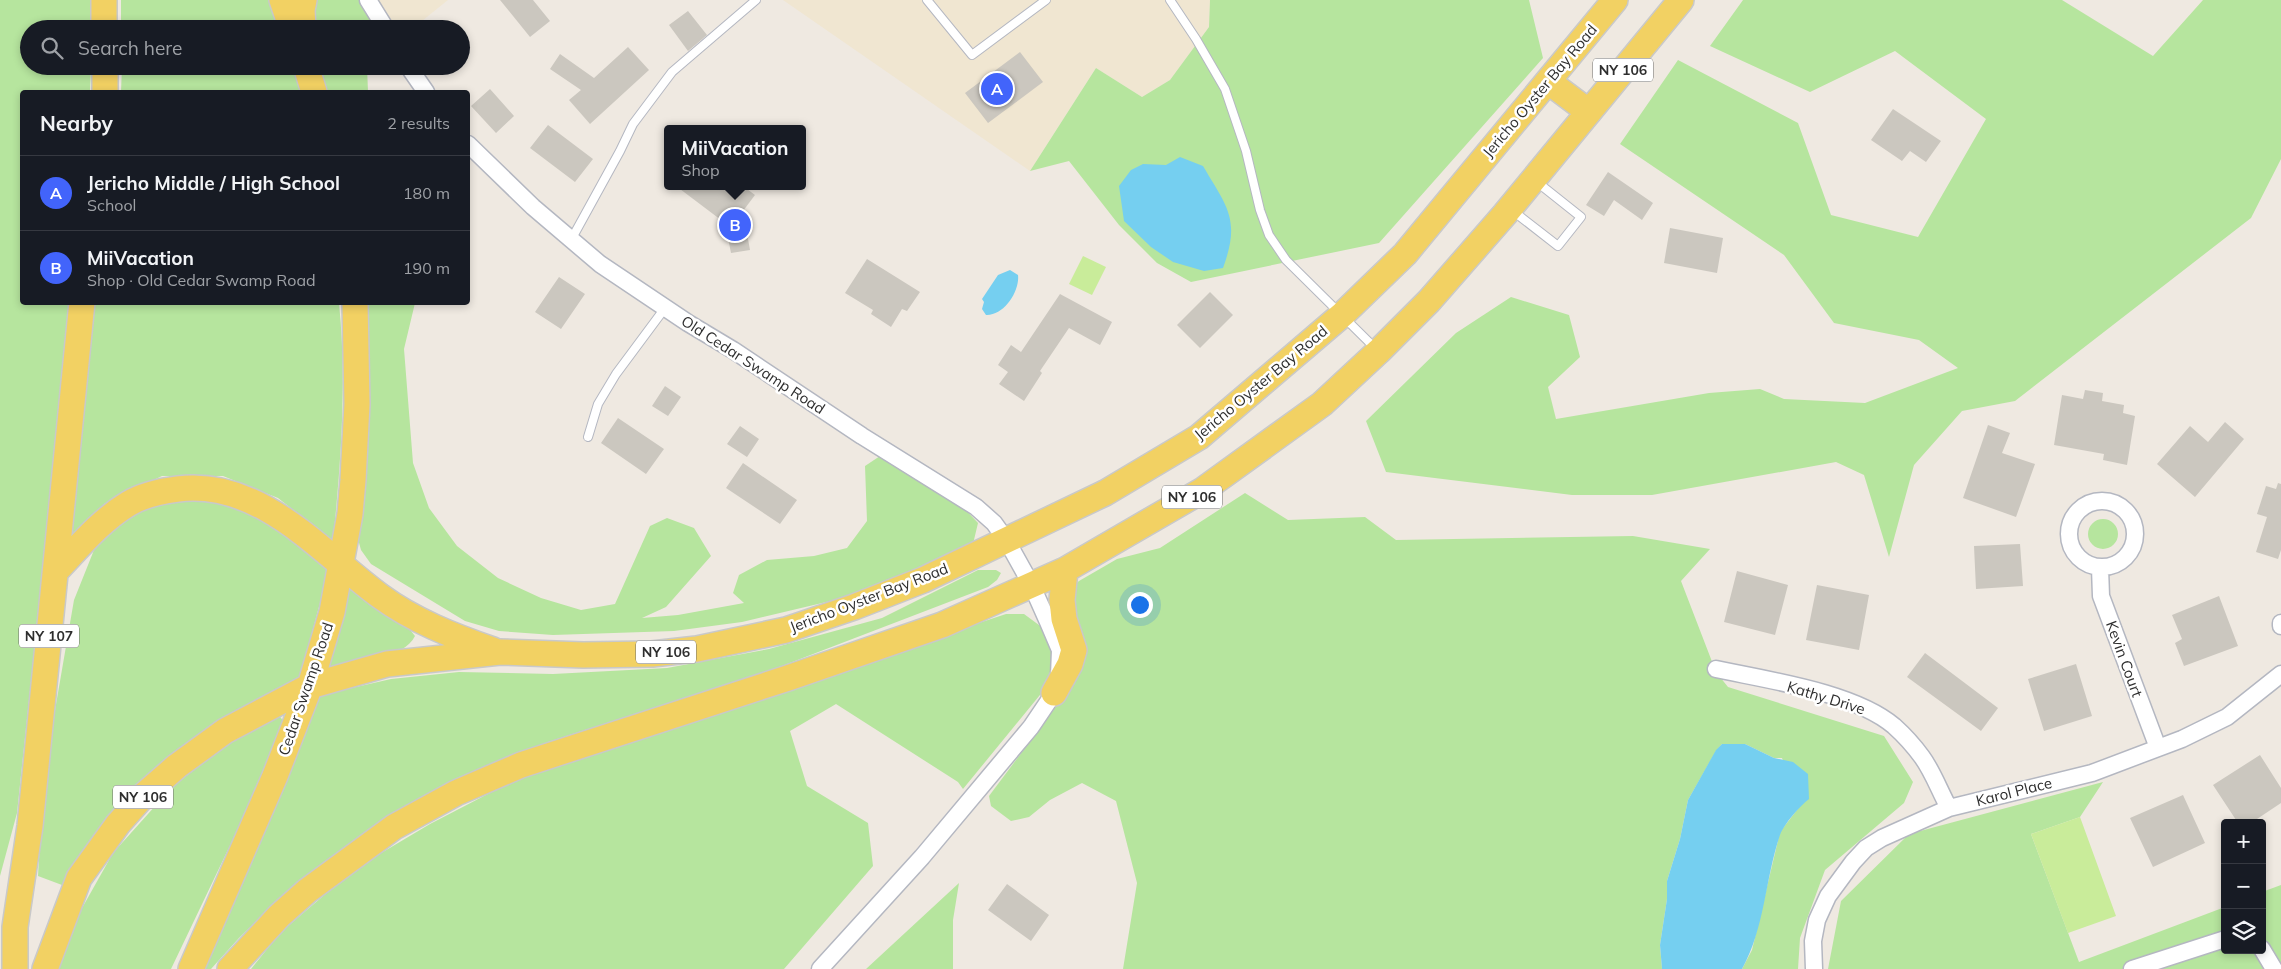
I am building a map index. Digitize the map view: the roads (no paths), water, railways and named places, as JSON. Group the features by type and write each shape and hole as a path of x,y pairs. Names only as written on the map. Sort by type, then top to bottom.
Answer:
{"main road":[{"path":"104,0 104,20"},
{"path":"282,0 289,20"},
{"path":"303,20 304,0"},
{"name":"Jericho Oyster Bay Road","path":"44,969 79,878 118,824 144,795 177,766 225,731 310,686 386,664 500,652 583,656 652,654 697,649 786,630 854,607 924,580 1105,493 1199,437 1343,314 1405,254 1616,0"},
{"name":"NY 106","path":"230,969 280,916 307,891 394,827 456,793 521,765 788,678 942,625 1065,570 1203,490 1322,404 1429,301 1509,208 1681,0"},
{"path":"104,75 105,90"},
{"path":"309,75 313,90"},
{"path":"1549,82 1589,112"},
{"name":"NY 107","path":"15,969 15,927 30,826 82,305"},
{"name":"Cedar Swamp Road","path":"191,969 275,776 310,686 332,612 350,514 353,480 357,404 355,305"},
{"path":"56,571 97,527 128,503 160,491 196,487 227,491 260,503 340,563 381,597 434,629 500,652"},
{"path":"1054,693 1070,664 1074,650 1064,619 1062,600 1065,570"}],"street":[{"path":"368,0 380,20"},
{"path":"414,75 425,90"},
{"name":"Old Cedar Swamp Road","path":"470,146 533,207 600,264 665,308 976,507 994,523 1032,586"},
{"path":"2104,500 2118,505 2130,515 2136,534 2134,545 2129,555 2111,567 2100,568 2088,565 2079,558 2072,548 2069,537 2074,515 2082,507 2092,502 2104,500"},
{"name":"Kevin Court","path":"2100,568 2100,596 2158,748"},
{"path":"820,969 922,857 1031,727 1054,693 1060,676 1060,650 1032,586"},
{"name":"Kathy Drive","path":"1716,668 1819,692 1855,704 1876,714 1893,725 1923,759 1949,808"},
{"name":"Karol Place","path":"1814,969 1813,941 1817,920 1832,890 1866,848 1882,838 1949,808 2092,773 2158,748 2228,717 2281,674"},
{"path":"2132,969 2221,940"},
{"path":"2265,954 2274,969"}],"lane":[{"path":"571,240 633,124 672,72 756,0"},
{"path":"927,0 972,55 1046,0"},
{"path":"1170,0 1196,39 1224,89 1246,151 1269,235 1286,260 1379,351"},
{"path":"1509,208 1558,246 1581,217 1533,179"},
{"path":"588,438 598,404 616,374 665,308"}],"water":[{"path":"1180,157 1203,166 1225,203 1231,225 1231,237 1223,268 1204,271 1173,262 1151,247 1124,221 1119,186 1131,170 1143,164 1166,165"},
{"path":"1010,270 1018,275 1014,295 1005,307 993,314 986,315 982,309 984,302 982,299 998,275"},
{"path":"1722,744 1745,744 1774,758 1793,762 1808,774 1809,799 1801,806 1780,835 1756,937 1742,969 1662,969 1660,945 1667,899 1667,881 1680,839 1688,800 1716,750"}],"place":[{"name":"Jericho Middle / High School","path":"997,89"},
{"name":"MiiVacation","path":"735,225"}]}
